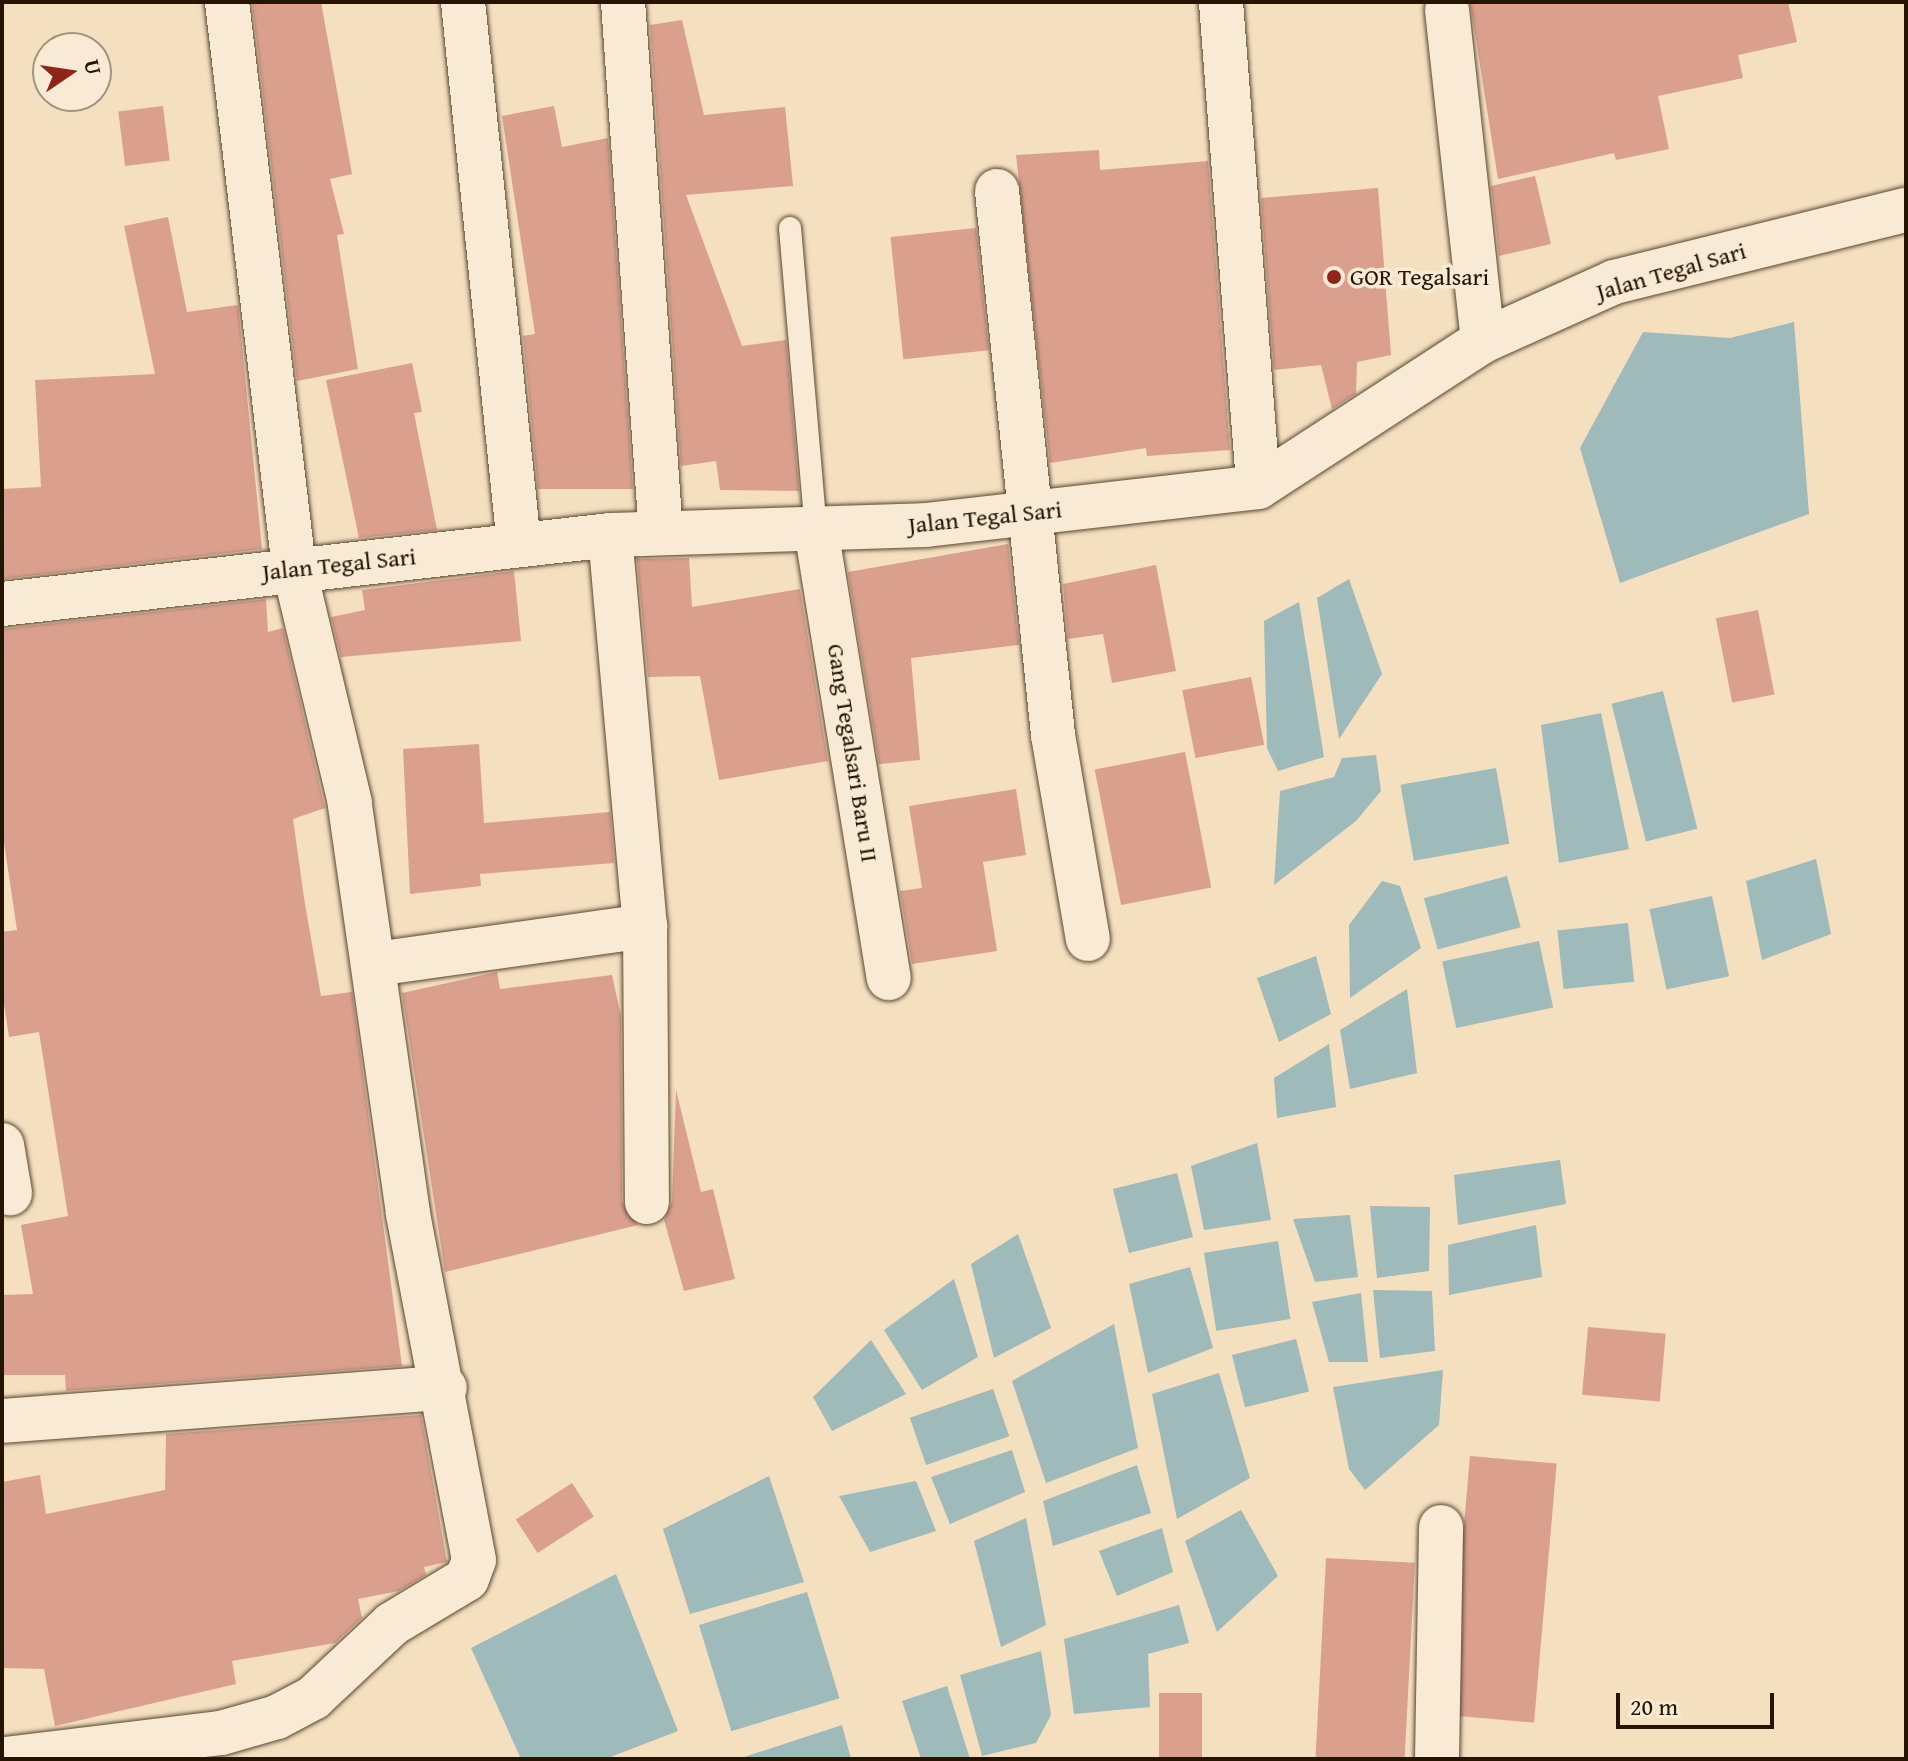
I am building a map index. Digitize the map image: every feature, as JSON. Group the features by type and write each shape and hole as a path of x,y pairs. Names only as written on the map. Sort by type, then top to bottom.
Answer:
{"street":[{"path":"5,1759 221,1733 277,1717 313,1698 392,1624 467,1579 474,1534 408,1213 376,964 350,803 294,568 227,2"},
{"path":"463,2 519,545"},
{"path":"623,2 661,533"},
{"path":"1221,2 1258,487"},
{"path":"1447,10 1483,341"},
{"path":"997,191 1033,513 1053,735 1088,939"},
{"name":"Jalan Tegal Sari","path":"2,604 294,568 610,535 816,529 1033,513 1258,487 1483,341 1614,282 1906,210"},
{"name":"Gang Tegalsari Baru II","path":"816,529 889,978"},
{"path":"610,535 645,926 647,1202"},
{"path":"376,964 645,926"},
{"path":"2,1145 10,1193"},
{"path":"2,1421 445,1388"},
{"path":"1437,1759 1441,1527"}],"lane":[{"path":"790,228 816,529"}],"water":[{"path":"1794,322 1809,514 1620,583 1580,448 1643,332 1730,338"},
{"path":"1349,579 1382,674 1339,739 1317,598"},
{"path":"1299,602 1324,757 1278,771 1267,748 1264,621"},
{"path":"1663,691 1697,829 1646,842 1612,704"},
{"path":"1601,713 1629,849 1559,863 1541,725"},
{"path":"1376,755 1381,791 1356,821 1274,885 1280,791 1334,777 1342,758"},
{"path":"1496,768 1509,844 1414,861 1400,785"},
{"path":"1816,859 1831,934 1762,960 1746,881"},
{"path":"1507,876 1521,927 1438,949 1424,898"},
{"path":"1382,881 1400,886 1421,948 1350,998 1349,925"},
{"path":"1712,896 1729,976 1666,990 1649,909"},
{"path":"1628,923 1634,982 1564,989 1557,930"},
{"path":"1539,941 1553,1008 1456,1028 1442,962"},
{"path":"1316,956 1331,1014 1279,1042 1257,978"},
{"path":"1407,989 1417,1073 1350,1089 1340,1030"},
{"path":"1329,1044 1336,1107 1277,1118 1274,1078"},
{"path":"1257,1143 1271,1220 1204,1230 1191,1166"},
{"path":"1560,1160 1566,1204 1458,1225 1454,1175"},
{"path":"1177,1173 1193,1237 1129,1253 1113,1189"},
{"path":"1370,1206 1430,1207 1429,1271 1377,1278"},
{"path":"1350,1215 1358,1277 1315,1282 1293,1219"},
{"path":"1536,1225 1542,1277 1449,1295 1448,1245"},
{"path":"1018,1234 1051,1328 994,1358 971,1264"},
{"path":"1278,1241 1290,1319 1216,1331 1204,1253"},
{"path":"1190,1267 1213,1348 1148,1373 1129,1284"},
{"path":"954,1279 978,1357 922,1390 884,1330"},
{"path":"1373,1290 1432,1291 1435,1351 1380,1358"},
{"path":"1361,1293 1368,1362 1329,1362 1312,1302"},
{"path":"1114,1324 1138,1448 1046,1483 1012,1381"},
{"path":"1296,1339 1309,1391 1245,1407 1232,1355"},
{"path":"871,1340 906,1394 832,1431 813,1397"},
{"path":"1443,1370 1439,1425 1365,1490 1349,1469 1333,1387"},
{"path":"1219,1373 1250,1478 1177,1519 1152,1394"},
{"path":"993,1389 1009,1436 926,1465 910,1418"},
{"path":"1012,1450 1025,1492 950,1524 931,1477"},
{"path":"1137,1465 1151,1513 1053,1546 1043,1501"},
{"path":"769,1476 804,1582 690,1614 663,1529"},
{"path":"916,1481 936,1531 870,1552 839,1496"},
{"path":"1241,1510 1278,1576 1217,1632 1185,1541"},
{"path":"1026,1518 1046,1625 1001,1647 974,1541"},
{"path":"1162,1528 1173,1572 1117,1596 1099,1551"},
{"path":"616,1574 678,1731 605,1759 521,1759 471,1648"},
{"path":"807,1592 839,1698 731,1731 699,1625"},
{"path":"1179,1605 1189,1643 1148,1654 1150,1707 1074,1714 1064,1639"},
{"path":"1041,1651 1051,1715 1036,1743 982,1756 960,1675"},
{"path":"947,1686 970,1759 921,1759 902,1701"},
{"path":"842,1725 851,1759 738,1759"}],"building":[{"path":"252,2 321,2 352,174 330,179 344,234 337,235 358,369 297,381"},
{"path":"1470,2 1788,2 1797,42 1738,55 1743,78 1658,96 1669,149 1616,160 1614,153 1498,179"},
{"path":"682,20 704,115 785,107 793,186 686,195 742,346 786,340 799,491 720,490 716,461 681,466 650,25"},
{"path":"163,106 170,161 125,166 118,111"},
{"path":"554,106 562,147 608,138 633,489 538,489 523,336 535,334 502,116"},
{"path":"1099,150 1100,170 1208,161 1230,450 1147,456 1146,448 1050,463 1016,155"},
{"path":"1535,176 1551,244 1499,256 1491,186"},
{"path":"1378,188 1391,355 1357,362 1356,394 1332,409 1321,365 1274,370 1261,198"},
{"path":"168,217 187,312 238,305 262,549 2,579 2,489 41,487 35,380 155,374 124,226"},
{"path":"976,228 989,350 903,359 890,237"},
{"path":"412,363 422,412 414,413 437,530 359,538 326,380"},
{"path":"1008,544 1019,645 911,658 920,760 879,764 848,572"},
{"path":"689,558 692,607 800,589 828,761 719,780 700,676 648,677 637,559"},
{"path":"1156,565 1176,671 1112,683 1103,634 1068,639 1063,584"},
{"path":"514,571 521,641 341,657 331,617 365,610 362,590"},
{"path":"266,599 268,632 283,628 325,808 293,819 321,996 352,992 402,1366 66,1391 65,1375 2,1375 2,1295 33,1294 21,1225 68,1216 39,1032 9,1037 2,990 2,932 17,930 2,829 2,629"},
{"path":"1758,610 1774,694 1732,703 1716,618"},
{"path":"1251,677 1264,745 1195,758 1182,690"},
{"path":"479,744 484,823 610,812 614,863 480,874 481,886 410,894 403,749"},
{"path":"1185,752 1211,887 1121,905 1095,770"},
{"path":"1016,789 1026,855 983,862 997,951 912,964 900,891 922,888 909,806"},
{"path":"497,972 500,989 612,975 621,1016 622,1202 638,1225 445,1272 402,993"},
{"path":"676,1090 701,1192 713,1189 735,1279 684,1291 664,1220 672,1202"},
{"path":"1588,1327 1666,1334 1660,1402 1582,1395"},
{"path":"421,1415 447,1562 424,1567 426,1575 399,1591 358,1599 362,1618 335,1643 232,1661 236,1684 55,1726 44,1669 2,1668 2,1482 40,1475 46,1514 165,1490 166,1434"},
{"path":"1470,1456 1557,1464 1534,1723 1447,1715"},
{"path":"572,1483 594,1517 538,1553 516,1519"},
{"path":"1326,1558 1415,1563 1405,1759 1315,1759"},
{"path":"1159,1693 1202,1693 1202,1759 1159,1759"}],"place":[{"name":"GOR Tegalsari","path":"1334,277"}]}
